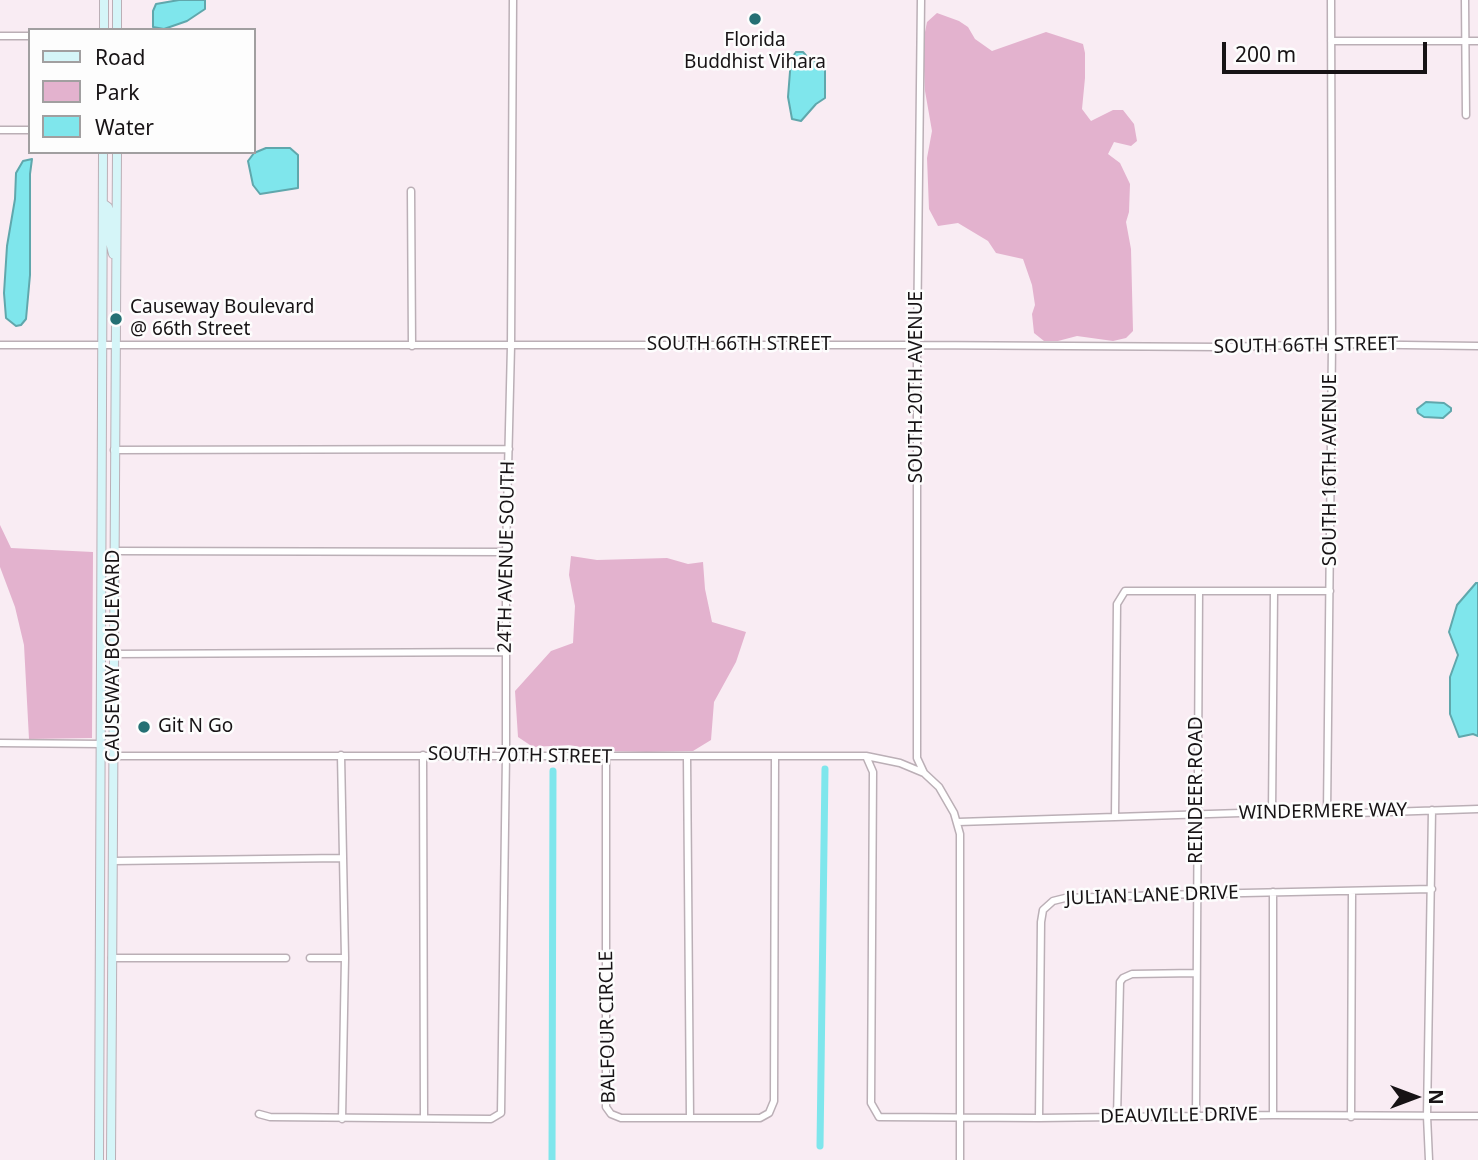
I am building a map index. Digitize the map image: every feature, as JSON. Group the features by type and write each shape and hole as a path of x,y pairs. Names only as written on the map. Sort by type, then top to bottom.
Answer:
{"main road":[{"path":"104,0 104,28"},
{"path":"117,0 117,28"},
{"name":"CAUSEWAY BOULEVARD","path":"99,1160 103,154"},
{"name":"CAUSEWAY BOULEVARD","path":"111,1160 117,154"},
{"path":"104,204 110,213 110,242 116,260"},
{"path":"101,744 114,744"},
{"path":"101,756 114,756"}],"street":[{"name":"24TH AVENUE SOUTH","path":"424,1118 491,1119 501,1113 513,0"},
{"name":"SOUTH 20TH AVENUE","path":"921,0 917,345 917,758 924,774"},
{"name":"SOUTH 16TH AVENUE","path":"1327,814 1332,344 1331,0"},
{"path":"1465,0 1466,115"},
{"path":"0,36 28,36"},
{"path":"1331,41 1478,41"},
{"path":"0,130 28,130"},
{"path":"411,191 412,346"},
{"name":"SOUTH 66TH STREET","path":"0,345 1478,346"},
{"path":"114,450 509,449"},
{"path":"114,551 506,552"},
{"name":"REINDEER ROAD","path":"1196,1116 1199,591"},
{"path":"1115,817 1117,604 1125,592 1330,591"},
{"path":"1272,812 1274,592"},
{"path":"114,654 506,652"},
{"path":"0,743 101,744"},
{"path":"341,755 345,958 342,1119"},
{"path":"259,1114 270,1117 342,1119 424,1118 423,755"},
{"name":"SOUTH 70TH STREET","path":"114,756 866,756 900,763 924,774"},
{"name":"DEAUVILLE DRIVE","path":"866,756 873,772 871,1103 879,1117 1478,1116"},
{"name":"BALFOUR CIRCLE","path":"606,757 606,1107 611,1114 621,1118 760,1118 772,1109 775,757"},
{"path":"687,757 690,1118"},
{"path":"924,774 939,787 958,822 960,842 960,1160"},
{"name":"WINDERMERE WAY","path":"958,822 1272,812 1327,814 1478,809"},
{"path":"1429,1160 1427,1116 1432,810"},
{"path":"114,861 341,858"},
{"name":"JULIAN LANE DRIVE","path":"1039,1118 1041,922 1046,906 1061,898 1432,889"},
{"path":"1273,892 1273,1115"},
{"path":"1350,1117 1352,892"},
{"path":"112,958 286,958"},
{"path":"310,958 345,958"},
{"path":"1117,1118 1119,982 1132,974 1196,973"},
{"path":"99,1072 111,1073"}],"green space":[{"path":"937,13 968,27 975,39 992,51 1046,32 1083,44 1085,78 1082,109 1091,121 1113,110 1123,110 1134,124 1137,141 1131,146 1114,142 1108,154 1120,163 1130,184 1126,222 1131,249 1133,331 1126,338 1113,341 1077,336 1044,341 1034,333 1032,314 1035,305 1032,285 1023,259 996,253 988,241 958,223 938,226 929,209 927,158 932,131 925,91 923,42 927,22"},
{"path":"0,525 11,548 93,552 92,738 29,739 24,645 15,607 0,567"},
{"path":"571,556 597,560 667,558 688,564 703,562 712,622 746,632 736,662 714,702 711,740 693,751 647,752 605,751 569,745 533,747 518,737 515,691 551,651 573,643 575,606 569,575"}],"water":[{"path":"179,0 205,0 205,9 187,21 158,28 153,27 156,4"},
{"path":"796,52 803,52 809,59 825,66 825,98 801,121 792,119 788,97 791,59"},
{"path":"266,148 290,148 298,155 298,188 260,194 253,185 248,161 256,152"},
{"path":"32,159 30,275 26,319 16,326 6,318 4,293 7,246 15,199 16,173 23,161"},
{"path":"1426,402 1444,403 1451,411 1443,418 1424,417 1417,409"},
{"path":"1476,583 1478,736 1473,734 1459,737 1450,714 1450,677 1458,655 1449,632 1457,605"}],"waterway":[{"path":"820,1146 825,769"},
{"path":"552,1160 553,771"}],"place":[{"name":"Florida Buddhist Vihara","path":"755,19"},
{"name":"Causeway Boulevard @ 66th Street","path":"116,319"},
{"name":"Git N Go","path":"144,727"}]}
